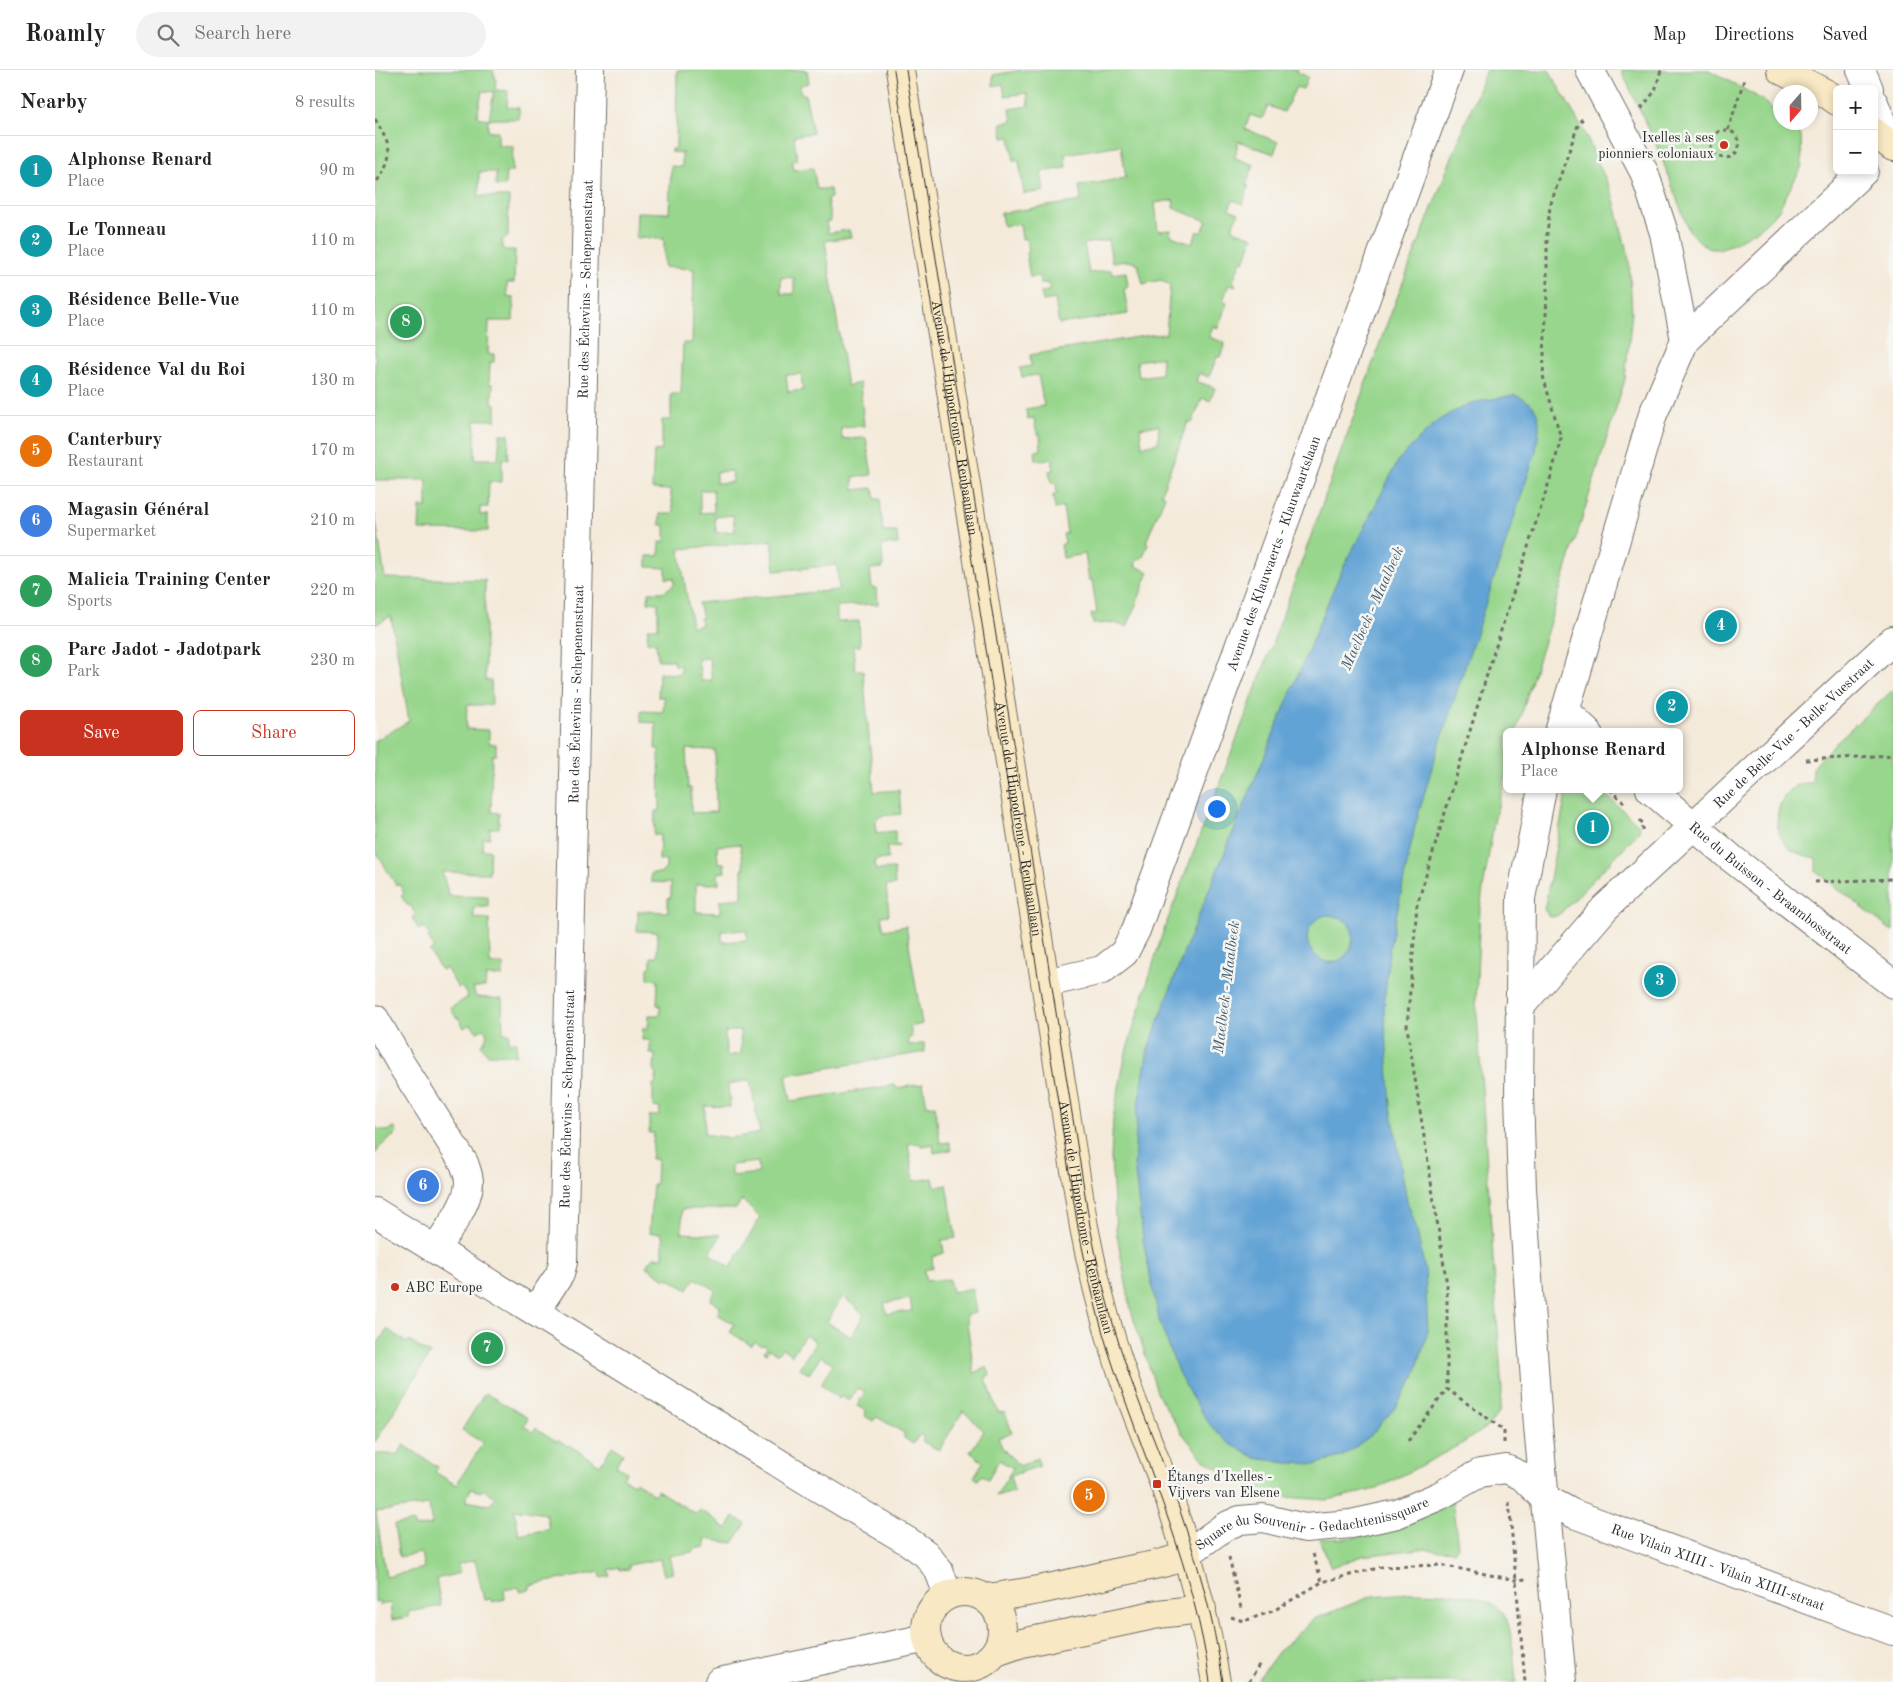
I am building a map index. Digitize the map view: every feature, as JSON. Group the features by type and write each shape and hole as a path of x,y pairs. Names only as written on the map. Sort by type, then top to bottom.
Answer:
{"main road":[{"name":"Avenue de l'Hippodrome - Renbaanlaan","path":"900,70 1079,1198 1094,1275 1119,1364 1167,1492 1187,1554"},
{"path":"1781,70 1833,99"},
{"path":"986,1598 1013,1595 1148,1566 1187,1554"},
{"name":"Square du Souvenir - Gedachtenissquare","path":"1187,1554 1202,1609 1215,1682"},
{"path":"961,1592 974,1593 986,1598 997,1609 1002,1622 1002,1638 996,1652 988,1661 965,1675 937,1656 927,1638 927,1625 930,1613 938,1602 948,1595 961,1592"},
{"path":"996,1652 1022,1643 1159,1614 1202,1609"}],"street":[{"name":"Rue des Échevins - Schepenenstraat","path":"535,1311 559,1274 563,1262 590,70"},
{"name":"Avenue des Klauwaerts - Klauwaartslaan","path":"1046,984 1102,970 1124,953 1136,930 1449,70"},
{"path":"1590,70 1644,172 1664,233 1685,340"},
{"path":"1861,70 1867,85"},
{"path":"1878,118 1885,146"},
{"path":"1579,728 1562,721 1653,414 1685,340 1860,175"},
{"name":"Rue de Belle-Vue - Belle-Vuestraat","path":"1519,1008 1605,908 1893,640"},
{"path":"1542,793 1521,898 1519,1095 1522,1189 1544,1498 1562,1682"},
{"name":"Rue du Buisson - Braambosstraat","path":"1655,793 1692,826 1893,984"},
{"path":"375,1019 464,1163 469,1180 468,1192 435,1249"},
{"path":"375,1212 909,1542 926,1554 939,1571 948,1595"},
{"name":"Square du Souvenir - Gedachtenissquare","path":"1187,1554 1224,1527 1240,1520 1263,1518 1305,1528 1351,1524 1397,1514 1439,1496 1480,1473 1497,1470 1506,1469 1522,1476 1544,1498"},
{"name":"Rue Vilain XIIII - Vilain XIIII-straat","path":"1544,1498 1575,1514 1893,1631"},
{"path":"719,1682 927,1638"}],"path":[{"path":"1620,127 1636,116 1655,91 1661,70"},
{"path":"1728,130 1744,80"},
{"path":"1408,1441 1447,1389 1447,1285 1407,1026 1417,905 1493,655 1551,476 1561,438 1543,376 1547,235 1550,206 1579,122 1606,101"},
{"path":"375,119 385,138 389,153 387,167 375,184"},
{"path":"1728,130 1738,139 1739,148 1733,156 1720,158 1713,152 1711,143 1714,134 1728,130"},
{"path":"1805,760 1893,755"},
{"path":"1614,793 1631,810"},
{"path":"1638,816 1644,830 1641,837"},
{"path":"1815,882 1893,879"},
{"path":"1447,1389 1504,1430"},
{"path":"1228,1549 1241,1608"},
{"path":"1202,1609 1243,1621 1273,1611 1321,1582 1382,1567 1441,1565 1515,1580 1552,1578"},
{"path":"1515,1580 1525,1682"},
{"path":"1249,1682 1260,1663"}],"green space":[{"path":"375,70 493,70 496,80 495,90 508,91 507,107 519,108 519,119 489,119 488,119 488,131 498,131 498,145 513,146 512,172 506,172 505,186 496,186 496,172 479,172 479,196 509,197 508,237 502,240 502,247 505,250 515,250 514,283 507,283 507,297 514,298 513,321 489,321 488,354 494,354 494,362 490,362 489,384 493,384 492,403 496,404 496,420 475,420 475,459 498,459 500,434 509,434 508,459 502,459 502,482 489,482 488,507 480,507 480,515 488,515 488,531 419,530 420,507 427,507 427,480 375,480","holes":["482,91 494,92 489,119 477,117"]},
{"path":"677,70 807,70 809,83 800,85 801,94 805,94 813,133 794,136 797,160 792,161 794,170 813,168 817,189 830,189 831,198 827,199 831,221 826,222 828,233 849,230 851,237 825,241 847,386 860,383 864,426 841,428 842,439 866,438 872,475 853,477 854,490 873,488 875,499 880,499 883,532 897,532 898,544 882,545 883,568 870,569 872,588 877,588 878,604 837,606 837,622 859,621 860,646 853,647 855,670 863,670 874,792 899,790 901,814 880,816 876,821 876,833 895,831 895,841 900,846 887,847 888,859 875,860 875,870 894,869 895,885 886,886 889,915 881,916 884,930 906,926 922,1024 910,1027 912,1037 908,1038 909,1045 924,1044 925,1052 786,1075 791,1101 895,1085 896,1088 923,1084 927,1106 935,1105 940,1143 949,1142 951,1150 934,1153 933,1144 921,1146 919,1143 908,1144 914,1181 933,1178 935,1187 947,1185 956,1238 942,1240 944,1253 932,1257 933,1268 924,1270 926,1281 949,1279 952,1292 972,1288 976,1313 966,1315 974,1373 987,1367 990,1375 986,1379 998,1412 1005,1413 1012,1432 998,1438 1003,1449 1020,1466 1037,1458 1040,1466 1010,1476 1014,1491 996,1496 1013,1468 999,1460 988,1479 982,1475 978,1480 974,1477 983,1462 970,1452 984,1431 963,1411 939,1450 923,1442 923,1436 920,1434 913,1444 904,1438 904,1433 877,1417 873,1421 865,1416 866,1411 857,1406 865,1392 857,1388 849,1401 841,1396 839,1399 821,1384 833,1364 821,1356 809,1374 799,1368 816,1342 805,1335 792,1355 782,1348 778,1354 769,1349 766,1354 764,1352 767,1347 755,1342 752,1346 730,1332 734,1324 717,1314 721,1307 710,1300 716,1290 695,1278 688,1290 666,1277 665,1279 646,1266 654,1257 663,1257 663,1237 661,1237 661,1233 649,1233 653,1184 656,1184 657,1159 651,1159 654,1133 649,1133 649,1116 659,1116 660,1108 653,1107 653,1084 656,1084 656,1073 654,1070 655,1054 650,1054 650,1040 642,1040 643,1028 648,1028 649,1015 660,1015 660,1005 657,1005 658,980 648,979 651,957 657,957 658,932 637,931 638,911 668,912 671,883 651,882 651,873 661,873 666,868 666,860 659,860 660,835 654,835 655,811 660,811 659,749 655,749 656,723 641,722 641,711 663,712 664,697 658,697 659,673 680,674 681,666 674,665 673,660 658,660 656,643 647,642 648,628 658,628 658,603 648,602 649,592 663,592 674,585 674,578 666,578 666,568 647,567 647,556 659,556 660,542 665,542 665,525 660,525 660,514 674,514 670,490 652,489 654,451 662,450 662,420 671,420 671,394 681,394 683,343 692,343 694,269 664,267 664,239 636,238 637,212 669,213 671,166 682,167 682,153 671,152 671,149 676,149","holes":["781,277 794,278 794,294 781,294","801,374 803,390 788,392 786,375","732,471 733,482 716,483 716,472","700,490 713,490 714,512 700,513","733,515 735,531 716,533 715,517","772,541 775,571 837,565 839,590 698,603 703,617 700,618 701,625 692,627 679,549","709,658 712,680 701,681 698,659","686,749 715,750 716,812 691,813 691,788 688,788","740,844 744,869 742,869 742,898 720,900 720,913 696,912 696,884 719,884 718,873 725,872 724,863 718,863 717,846","746,930 747,940 722,942 722,931","740,1030 741,1054 726,1056 725,1032","750,1080 760,1133 731,1138 705,1134 705,1106 730,1107 728,1084","758,1162 759,1173 731,1176 731,1165","742,1200 760,1218 731,1267 710,1254 721,1235 682,1233 682,1209 736,1209","843,1296 864,1315 851,1337 827,1322","910,1299 912,1311 887,1314 884,1303"]},
{"path":"1023,70 1298,70 1297,72 1308,77 1303,89 1296,87 1284,112 1268,106 1262,119 1250,115 1245,129 1278,142 1274,154 1238,141 1235,158 1254,165 1246,185 1249,186 1243,204 1233,200 1229,209 1239,213 1233,224 1233,230 1253,237 1244,262 1241,261 1233,281 1236,286 1229,284 1223,301 1227,303 1218,328 1213,326 1209,337 1225,343 1220,357 1217,357 1209,377 1199,373 1196,381 1215,388 1210,401 1202,398 1192,423 1188,422 1161,494 1165,496 1146,542 1148,543 1143,557 1137,560 1135,566 1149,572 1127,627 1114,623 1093,624 1091,614 1097,613 1092,580 1089,580 1085,554 1063,558 1061,545 1065,543 1063,534 1067,533 1063,507 1055,509 1053,495 1057,495 1056,483 1051,483 1049,471 1054,470 1052,459 1036,460 1035,451 1041,450 1040,434 1037,434 1034,418 1027,419 1026,409 1044,406 1038,375 1022,377 1020,368 1031,366 1030,355 1166,334 1170,286 1161,280 1143,284 1138,264 1128,261 1112,262 1108,240 1084,244 1089,273 1111,270 1112,274 1126,272 1128,287 1124,289 1128,314 1059,324 1055,299 1043,301 1041,292 1049,291 1048,283 1040,284 1039,276 1030,277 1026,253 1028,252 1026,238 1022,239 1020,224 1003,226 1001,213 1081,201 1079,186 1126,178 1121,145 1065,154 1066,168 1041,172 1044,191 1024,194 1019,161 1014,161 1010,137 1003,138 1001,123 1012,121 1010,109 1029,106 1027,93 1005,96 1003,84 993,86 993,75","holes":["1174,200 1173,208 1207,221 1202,232 1197,232 1192,244 1170,235 1171,230 1158,231 1155,203","1162,357 1161,374 1139,377 1137,361","1159,425 1158,443 1142,446 1140,428"]},
{"path":"1486,70 1549,70 1586,135 1613,196 1629,260 1632,312 1625,379 1517,728 1503,728 1503,787 1494,822 1480,908 1476,999 1502,1392 1500,1411 1488,1426 1463,1443 1377,1489 1328,1500 1284,1497 1244,1483 1203,1459 1182,1433 1158,1395 1131,1310 1116,1230 1111,1159 1113,1118 1126,1052 1162,935 1265,664 1386,326"},
{"path":"1621,70 1709,70 1763,100 1773,109 1773,130 1795,130 1801,135 1802,166 1778,211 1759,229 1733,244 1719,249 1711,249 1701,243 1689,231 1659,151"},
{"path":"375,515 385,578 485,580 485,680 491,680 492,705 467,705 466,729 489,730 489,743 496,744 496,755 492,755 491,812 499,813 499,828 490,828 490,838 483,838 482,850 490,850 489,873 442,872 449,896 488,897 488,907 474,907 474,918 489,919 490,964 503,964 503,976 486,976 485,987 473,988 476,997 502,999 503,1033 509,1033 509,1042 517,1042 516,1055 487,1054 481,1044 487,1035 484,1029 477,1032 472,1025 464,1028 458,1017 456,1018 451,1008 468,997 461,986 458,988 446,968 441,970 429,951 434,948 428,937 430,936 424,927 419,930 412,918 416,915 401,896 404,893 399,884 396,885 375,850 375,741 409,721 391,616 375,625"},
{"path":"1893,690 1893,932 1816,871 1816,858 1790,849 1782,839 1777,821 1778,812 1785,795 1800,784 1812,782 1813,768 1833,745"},
{"path":"1566,793 1603,793 1640,826 1639,832 1561,913 1554,917 1549,916 1544,910"},
{"path":"375,1125 377,1129 387,1131 394,1127 397,1133 381,1146 375,1154"},
{"path":"387,1329 407,1343 409,1341 430,1354 375,1442 375,1348"},
{"path":"485,1393 528,1418 524,1425 533,1432 536,1428 556,1441 558,1440 569,1445 600,1465 612,1446 623,1453 616,1465 627,1472 623,1478 634,1484 636,1481 654,1495 657,1490 696,1514 700,1510 727,1529 734,1517 746,1524 733,1543 705,1539 706,1547 695,1549 693,1552 669,1556 673,1573 664,1575 660,1559 629,1565 629,1569 620,1570 619,1567 608,1570 610,1576 601,1578 600,1572 530,1585 530,1589 520,1591 519,1587 504,1590 505,1599 492,1602 491,1599 484,1600 475,1560 458,1564 460,1573 436,1579 441,1606 408,1612 409,1617 392,1620 390,1603 380,1605 379,1601 375,1602 375,1454 398,1454 404,1445 438,1467 435,1472 456,1485 483,1443 462,1430","holes":["471,1489 481,1492 483,1489 495,1497 490,1505 465,1501","429,1505 432,1525 415,1528 413,1522 394,1525 399,1557 421,1553 424,1568 386,1577 376,1512","514,1509 546,1514 549,1529 519,1535"]},
{"path":"1452,1501 1458,1546 1455,1551 1420,1549 1362,1556 1331,1567 1319,1539 1354,1538 1410,1523"},
{"path":"1421,1592 1478,1598 1497,1607 1507,1620 1513,1647 1516,1682 1258,1682 1279,1651 1314,1619 1372,1596"}],"water":[{"name":"Étangs d'Ixelles - Vijvers van Elsene","path":"1514,395 1524,399 1536,410 1539,432 1536,451 1433,764 1415,826 1389,951 1384,1007 1391,1106 1407,1201 1416,1226 1425,1270 1428,1331 1414,1378 1395,1408 1369,1437 1343,1456 1317,1464 1287,1463 1256,1458 1230,1444 1211,1426 1178,1372 1159,1320 1143,1240 1134,1165 1137,1111 1148,1050 1188,941 1338,578 1399,459 1436,422 1471,403","holes":["1326,915 1342,919 1350,926 1353,937 1351,947 1345,956 1336,962 1325,962 1311,950 1307,937 1308,932 1317,919"]}],"tram line":[{"path":"894,70 1078,1228 1108,1351 1169,1523 1194,1601 1210,1682"},
{"path":"906,70 1090,1226 1105,1295 1120,1345 1136,1395 1167,1475 1196,1561 1209,1609 1223,1682"}],"place":[{"name":"Ixelles à ses pionniers coloniaux","path":"1724,145"},
{"name":"Parc Jadot - Jadotpark","path":"406,322"},
{"name":"Résidence Val du Roi","path":"1721,626"},
{"name":"Le Tonneau","path":"1672,707"},
{"name":"Alphonse Renard","path":"1593,828"},
{"name":"Résidence Belle-Vue","path":"1660,981"},
{"name":"Magasin Général","path":"423,1186"},
{"name":"ABC Europe","path":"395,1287"},
{"name":"Malicia Training Center","path":"487,1348"},
{"name":"Étangs d'Ixelles - Vijvers van Elsene","path":"1157,1484"},
{"name":"Canterbury","path":"1089,1496"}],"water label":[{"name":"Maelbeek - Maalbeek","path":"1372,608"},
{"name":"Maelbeek - Maalbeek","path":"1226,987"}]}
